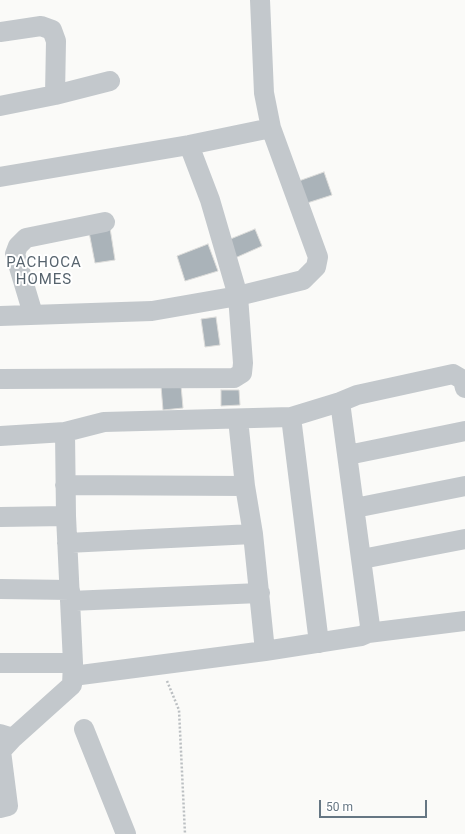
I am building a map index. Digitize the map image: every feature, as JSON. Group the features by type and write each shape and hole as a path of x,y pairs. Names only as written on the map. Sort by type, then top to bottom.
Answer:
{"street":[{"path":"0,316 152,311 238,296 303,280 316,267 318,257 271,128 264,93 260,0"},
{"path":"0,32 41,26 52,30 56,41 55,95"},
{"path":"0,106 55,95 110,81"},
{"path":"0,177 189,145 271,128"},
{"path":"0,379 234,378 242,373 243,363 238,296 210,200 189,145"},
{"path":"33,314 15,254 18,246 26,238 105,222"},
{"path":"0,436 65,432 104,422 291,417 340,402 357,395 453,374 463,380 465,388"},
{"path":"340,402 362,559 370,626 368,633"},
{"path":"291,417 318,643"},
{"path":"238,419 245,486 253,534 260,593 265,651"},
{"path":"348,455 465,431"},
{"path":"0,808 8,806 1,751 7,736 72,685 73,670 65,485 65,432"},
{"path":"65,485 245,486"},
{"path":"355,508 465,486"},
{"path":"0,517 66,516"},
{"path":"67,543 253,534"},
{"path":"362,559 465,539"},
{"path":"0,589 70,596 260,593"},
{"path":"0,663 73,670 160,666 318,643 361,636 368,633 465,621"},
{"path":"84,729 126,834"}],"path":[{"path":"160,666 179,710 185,834"}],"building":[{"path":"324,172 332,195 304,204 296,182"},
{"path":"110,228 115,260 95,263 89,232"},
{"path":"255,229 262,246 235,258 228,240"},
{"path":"208,244 218,271 185,281 177,256"},
{"path":"216,317 220,345 205,347 201,319"},
{"path":"181,385 183,408 163,410 161,386"},
{"path":"221,390 239,390 240,405 221,406"}],"district":[{"name":"PACHOCA HOMES","path":"44,272"}]}
